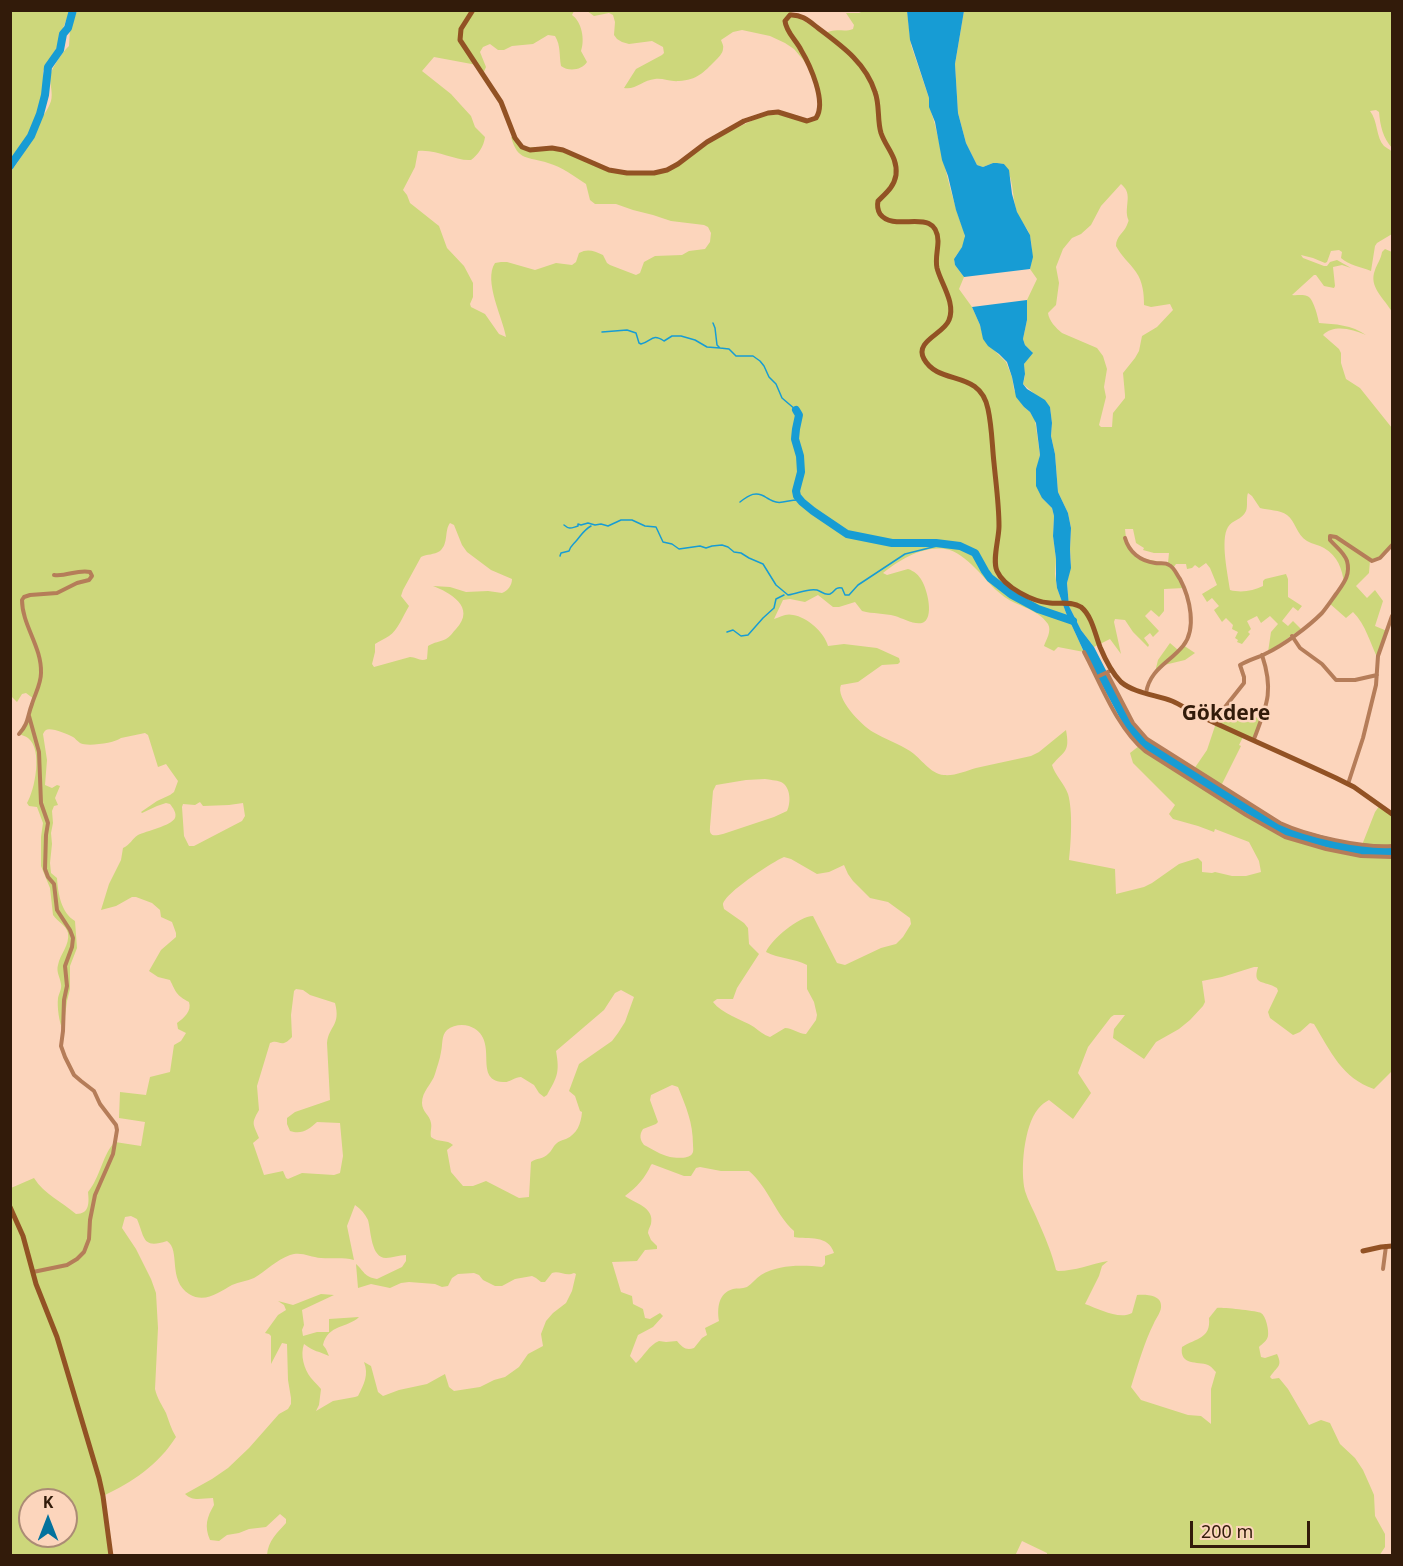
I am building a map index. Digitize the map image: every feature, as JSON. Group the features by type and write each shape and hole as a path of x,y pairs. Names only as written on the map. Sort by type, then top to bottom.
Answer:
{"street":[{"path":"473,10 460,32 460,40 501,102 518,144 526,149 563,150 616,172 654,173 667,170 707,142 768,112 778,112 807,121 816,118 820,111 819,96 807,60 786,28 786,21 790,15 801,16 849,51 872,84 878,103 881,135 896,162 895,179 878,201 877,209 882,217 892,221 926,222 937,234 937,269 947,294 950,315 946,325 924,345 922,351 924,358 941,372 974,385 982,392 986,402 990,421 999,515 995,560 998,573 1013,588 1032,598 1045,603 1073,604 1082,608 1090,621 1108,672 1133,723 1147,739 1280,823 1322,838 1362,845 1392,846"},
{"path":"1216,723 1244,685 1245,677 1240,664 1262,655 1322,613 1347,579 1346,558 1331,541 1330,536 1338,538 1372,561 1380,558 1392,545"},
{"path":"1125,538 1130,550 1137,556 1172,567 1182,582 1191,614 1187,639 1151,678 1146,693"},
{"path":"19,734 29,716 40,679 41,666 21,600 30,595 57,593 89,580 92,576 90,572 83,571 54,576"},
{"path":"1348,784 1363,738 1378,675 1378,656 1392,615"},
{"path":"1292,636 1300,648 1322,664 1336,680 1355,680 1378,675"},
{"path":"1084,652 1124,728 1145,751 1275,833 1360,856 1392,857"},
{"path":"1254,739 1269,691 1268,676 1262,655"},
{"path":"1108,672 1124,684 1171,701 1348,784 1392,814"},
{"path":"1098,677 1108,672"},
{"path":"29,716 40,759 41,803 48,823 45,869 54,884 57,910 73,938 65,966 67,986 64,1000 62,1046 74,1075 92,1088 117,1130 113,1154 95,1195 89,1239 84,1252 67,1265 33,1272"},
{"path":"1320,846 1322,838"},
{"path":"10,1207 60,1348 99,1478 111,1556"},
{"path":"1363,1251 1389,1246 1383,1269"}],"green space":[{"path":"11,10 70,11 59,44 43,71 43,97 37,116 25,142 11,160"},
{"path":"865,10 907,11 911,45 929,98 951,190 965,236 963,245 954,259 955,265 964,277 959,289 972,307 984,340 1006,362 1014,390 1035,420 1040,455 1038,464 1042,498 1052,508 1054,516 1053,536 1057,588 1084,652 1058,647 1054,651 1044,646 1049,630 1048,624 1038,614 1007,599 968,561 953,551 945,549 920,552 904,559 883,573 887,575 908,569 919,577 926,590 929,604 928,616 922,623 862,611 855,602 833,607 818,595 805,602 783,600 774,619 788,614 798,616 819,631 828,646 844,644 877,648 899,658 898,664 882,665 858,682 841,685 842,697 850,711 868,729 910,751 939,774 956,774 1031,756 1066,730 1067,747 1052,765 1070,801 1069,860 1115,869 1116,894 1144,887 1179,864 1198,858 1202,862 1202,872 1246,876 1261,872 1259,861 1249,842 1215,829 1214,832 1173,819 1169,814 1175,805 1133,763 1130,753 1139,746 1246,815 1392,857 1392,1071 1374,1089 1345,1071 1314,1024 1310,1023 1293,1035 1270,1018 1268,1012 1278,991 1277,988 1258,980 1258,967 1254,967 1202,981 1205,1002 1203,1006 1179,1029 1156,1042 1144,1059 1113,1038 1114,1029 1125,1015 1111,1017 1088,1047 1078,1073 1091,1093 1073,1119 1049,1100 1039,1108 1026,1137 1023,1172 1026,1195 1048,1245 1056,1270 1071,1270 1108,1261 1102,1266 1085,1304 1109,1313 1127,1315 1132,1313 1137,1295 1152,1296 1160,1302 1161,1310 1147,1338 1131,1387 1141,1400 1188,1415 1201,1416 1211,1424 1211,1389 1216,1372 1208,1365 1186,1360 1183,1357 1182,1347 1205,1334 1208,1330 1209,1318 1217,1308 1261,1313 1266,1320 1268,1336 1259,1347 1261,1357 1277,1354 1279,1362 1270,1377 1279,1378 1288,1389 1309,1425 1321,1420 1330,1423 1340,1444 1355,1458 1374,1495 1375,1516 1385,1534 1385,1547 1379,1556 1047,1556 1047,1553 1022,1541 1015,1556 267,1555 271,1541 286,1523 286,1519 280,1514 266,1527 227,1535 219,1541 210,1540 207,1526 214,1505 213,1498 194,1499 185,1494 228,1468 291,1404 287,1344 282,1343 271,1364 271,1336 265,1333 278,1315 286,1310 284,1305 278,1301 293,1305 321,1294 334,1295 302,1310 303,1336 317,1332 329,1332 329,1319 359,1317 329,1333 323,1345 329,1356 304,1344 302,1353 306,1370 321,1389 316,1411 333,1401 358,1396 366,1375 364,1362 371,1366 378,1392 383,1396 427,1384 445,1374 449,1387 454,1391 480,1387 505,1377 519,1367 528,1354 543,1346 541,1334 546,1321 566,1303 572,1291 576,1274 557,1272 552,1273 545,1282 532,1276 515,1279 502,1286 495,1286 474,1273 458,1274 452,1278 448,1286 442,1287 435,1284 409,1282 390,1288 371,1284 358,1288 356,1264 367,1275 377,1279 402,1267 406,1261 406,1255 386,1258 377,1254 372,1243 368,1220 355,1205 347,1226 354,1260 294,1254 280,1260 254,1278 232,1285 212,1296 201,1298 189,1294 178,1281 171,1245 167,1241 149,1243 143,1236 137,1219 131,1216 125,1217 122,1228 136,1249 156,1293 158,1328 155,1389 176,1437 144,1472 103,1496 111,1555 11,1555 11,1188 34,1178 48,1193 76,1214 86,1210 88,1192 115,1142 141,1146 145,1122 119,1118 120,1092 146,1095 150,1077 170,1072 174,1045 181,1041 186,1033 178,1029 177,1023 187,1014 190,1005 177,993 170,980 158,977 149,971 161,950 176,937 172,922 161,917 160,910 152,903 136,897 101,910 109,884 121,860 123,848 138,835 164,826 175,818 170,804 166,803 141,812 174,792 178,781 166,764 158,767 148,735 145,733 107,743 89,745 80,743 74,737 48,729 43,734 47,760 45,785 52,788 60,786 55,798 58,805 54,806 52,811 51,873 57,878 63,908 75,921 77,948 70,966 70,989 63,1031 58,1010 61,986 58,968 68,942 68,933 53,915 50,888 41,866 43,823 37,807 29,806 27,803 35,780 35,751 33,743 19,734 23,730 34,699 26,693 22,694 17,702 11,696 11,171 50,104 51,74 69,46 70,29 77,11 574,11 572,15 582,32 581,51 587,62 579,68 568,69 561,66 557,40 555,36 548,35 533,44 512,46 504,50 498,50 490,44 483,47 480,52 486,67 483,74 477,65 434,57 422,71 451,94 471,116 475,127 485,137 480,150 471,160 418,151 415,167 403,190 410,203 439,226 447,248 464,266 473,283 471,307 485,314 499,334 506,337 492,289 491,279 495,263 507,262 535,270 556,263 572,265 576,262 579,253 588,250 603,255 610,265 636,275 640,273 644,262 655,256 682,255 689,251 705,249 710,242 711,233 704,225 671,221 616,204 595,204 590,200 586,184 558,167 525,157 517,151 511,137 514,136 522,147 552,148 609,170 662,172 707,142 768,113 811,120 820,111 811,69 794,49 770,36 742,30 733,32 721,40 723,51 700,75 676,81 655,79 632,88 624,88 636,69 664,53 663,47 652,41 629,44 622,42 614,35 613,15 609,13 594,16 587,11 792,11 791,14 825,34 853,29 854,25 846,13 859,13","holes":["450,523 454,525 467,552 491,570 512,579 510,586 502,593 466,592 450,587 433,586 453,596 458,602 464,614 462,621 447,638 428,646 427,659 410,657 374,667 372,664 375,644 395,630 409,606 401,596 403,590 421,557 438,552 443,548","765,779 784,784 788,791 787,811 723,834 713,835 710,833 710,827 713,791 716,785","200,802 203,806 243,803 245,816 242,821 194,846 189,846 184,836 182,807 183,804 195,805","784,857 817,874 829,872 844,865 853,881 870,898 888,902 910,918 911,924 896,944 881,948 845,965 837,963 813,916 793,924 773,941 766,952 807,965 807,989 814,1002 816,1020 806,1034 785,1028 770,1037 726,1013 713,1002 717,999 733,999 737,988 759,954 749,944 748,928 724,909 723,902 735,889","303,990 310,995 335,1003 337,1016 327,1043 330,1100 295,1112 287,1118 290,1131 294,1132 305,1131 317,1122 340,1123 343,1156 340,1173 334,1175 302,1173 288,1179 283,1171 264,1175 253,1143 259,1138 254,1124 259,1110 257,1086 270,1043 285,1043 292,1037 291,1015 294,991","621,990 634,997 625,1022 612,1041 579,1064 569,1091 575,1096 582,1112 579,1124 573,1134 557,1143 546,1156 531,1162 529,1197 519,1198 486,1181 473,1186 463,1186 451,1172 447,1150 453,1145 431,1137 430,1120 422,1106 422,1099 435,1074 445,1032 461,1025 469,1026 479,1032 486,1048 489,1074 494,1080 505,1082 521,1077 534,1085 544,1097 557,1074 556,1051 604,1010 615,993","672,1085 678,1087 692,1129 693,1153 690,1156 670,1157 644,1145 640,1137 643,1129 658,1122 650,1100 651,1095","652,1164 684,1176 691,1176 696,1168 700,1167 721,1171 749,1171 762,1185 782,1217 794,1231 794,1237 823,1240 834,1253 825,1256 825,1264 822,1267 799,1266 775,1269 761,1275 747,1287 728,1291 721,1298 719,1321 705,1328 707,1335 694,1348 684,1348 677,1341 659,1341 649,1348 636,1363 630,1356 638,1335 653,1327 663,1316 660,1313 650,1319 645,1318 643,1309 633,1304 632,1296 621,1292 612,1262 637,1261 645,1250 657,1249 648,1233 651,1224 650,1213 643,1206 625,1196 637,1186"]},
{"path":"964,11 1392,11 1392,148 1382,131 1379,112 1370,111 1381,143 1392,152 1392,234 1375,246 1371,271 1344,260 1339,250 1331,251 1325,263 1301,255 1303,258 1324,266 1337,260 1351,268 1342,265 1333,267 1334,288 1324,286 1314,275 1292,295 1309,297 1319,323 1349,327 1366,335 1349,329 1338,329 1323,335 1339,349 1346,379 1360,388 1392,428 1392,545 1382,556 1370,561 1369,573 1356,586 1367,598 1375,590 1383,601 1375,626 1387,631 1378,659 1365,628 1353,612 1346,618 1329,603 1344,583 1336,559 1329,551 1303,538 1287,515 1260,508 1248,493 1246,511 1228,527 1226,533 1225,558 1230,590 1255,589 1263,586 1265,579 1286,574 1288,597 1302,606 1298,611 1293,607 1282,621 1288,626 1293,621 1301,629 1268,652 1271,632 1278,624 1270,616 1261,623 1257,616 1247,621 1251,629 1248,632 1250,634 1242,644 1237,642 1235,638 1238,632 1232,629 1233,625 1226,618 1222,622 1214,610 1219,606 1212,598 1207,602 1202,594 1217,585 1206,563 1199,568 1195,565 1187,569 1186,564 1176,564 1173,568 1184,588 1164,589 1164,611 1159,617 1151,610 1145,616 1159,631 1153,637 1150,633 1144,638 1148,647 1125,620 1115,619 1114,622 1121,654 1110,639 1094,647 1081,630 1069,606 1067,583 1071,562 1071,528 1068,513 1058,492 1050,407 1023,384 1024,364 1032,352 1023,339 1027,320 1027,300 1037,279 1030,269 1032,252 1030,236 1018,215 1010,176 1004,164 993,163 983,167 977,165 966,143 958,113 955,64","holes":["1121,184 1127,194 1129,221 1117,240 1116,246 1138,276 1143,288 1144,305 1151,307 1170,304 1173,310 1157,327 1142,336 1139,351 1123,373 1125,398 1113,413 1112,427 1101,427 1099,425 1106,397 1104,387 1107,369 1103,356 1097,348 1062,333 1051,322 1048,313 1056,305 1059,283 1056,267 1063,249 1072,238 1091,225 1101,206","1125,529 1133,529 1136,543 1144,548 1143,550 1169,553 1168,563 1138,555 1129,546"]},
{"path":"1385,249 1392,252 1392,312 1375,287 1373,276"},
{"path":"1170,643 1178,650 1183,645 1195,653 1185,660 1160,666 1155,672 1158,660"},
{"path":"1225,707 1240,714 1241,712 1261,719 1254,739 1244,735 1221,786 1194,769 1207,750 1216,723"},
{"path":"1380,805 1392,814 1392,846 1362,845 1375,812"}],"water":[{"path":"907,11 964,11 955,64 958,113 966,143 977,165 983,167 993,163 1004,164 1009,170 1017,212 1030,235 1033,257 1030,269 964,277 955,265 954,259 962,247 965,236 942,160 935,122 929,107 929,98 910,40"},
{"path":"1027,300 1027,320 1023,339 1025,345 1033,353 1024,364 1023,384 1045,400 1050,407 1058,492 1068,513 1071,528 1071,568 1067,583 1069,606 1081,630 1094,647 1133,723 1142,735 1289,827 1347,842 1392,846 1392,857 1361,856 1285,837 1145,751 1129,735 1084,652 1057,588 1053,536 1054,516 1052,508 1042,498 1036,486 1036,469 1040,455 1036,423 1030,412 1016,397 1007,362 983,339 972,307"}],"waterway":[{"path":"10,166 31,136 40,114 48,67 60,50 63,34 68,28 73,10"},
{"path":"713,323 717,345 720,348 729,349 736,356 753,356 760,361 776,384 782,398 796,410"},
{"path":"602,332 627,330 636,333 641,344 654,338 664,341 672,336 681,336 707,347 720,348"},
{"path":"796,410 799,415 795,439 800,456 801,472 796,491 802,502 813,511 847,534 892,543 936,543 960,546 975,553 990,578 1012,595 1038,609 1073,621"},
{"path":"740,502 756,494 779,502 801,500"},
{"path":"564,525 568,528 588,523 608,526 621,520 632,520 645,526 656,527 663,542 679,549 722,545 763,564 776,585 788,595 806,590 817,590 828,594 839,588 842,588 845,595 849,595 858,585 905,554 949,543"},
{"path":"560,556 561,553 569,551 583,532 591,526"},
{"path":"727,632 733,630 741,636 748,635 774,608 776,599 784,595"}],"district":[{"name":"Gökdere","path":"1226,714"}]}
